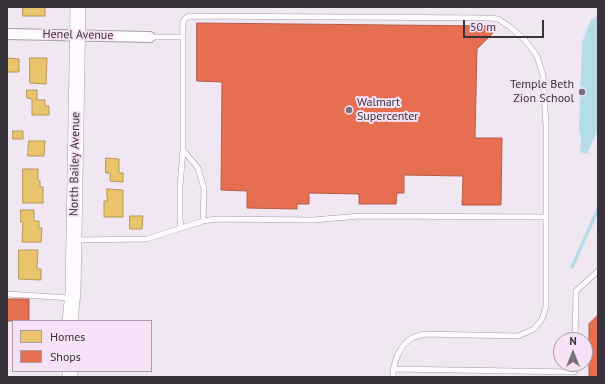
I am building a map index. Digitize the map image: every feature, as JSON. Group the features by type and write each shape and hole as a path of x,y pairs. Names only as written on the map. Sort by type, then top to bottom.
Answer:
{"street":[{"name":"North Bailey Avenue","path":"70,320 73,299 78,7"},
{"name":"Henel Avenue","path":"7,34 150,36"}],"lane":[{"path":"181,228 180,186 183,150 184,18 191,16 490,18 498,19 510,27 525,40 537,56 543,75 546,126 546,307 542,319 534,329 518,336 425,334 413,337 403,345 397,356 393,369 393,377"},
{"path":"150,36 183,37"},
{"path":"183,150 198,168 204,189 203,221"},
{"path":"74,240 146,239 203,221 216,219 313,220 360,216 546,217"},
{"path":"575,332 576,291 598,271"},
{"path":"7,294 73,299"},
{"path":"393,369 553,372"}],"water":[{"path":"598,16 598,130 587,154 580,152 581,138 579,131 582,42 591,20"}],"building: Homes":[{"path":"23,7 45,7 45,16 23,16"},
{"path":"7,58 19,59 19,72 7,72"},
{"path":"30,58 47,58 46,84 30,83"},
{"path":"27,90 37,90 37,100 45,100 45,106 49,106 49,115 32,115 32,99 27,98"},
{"path":"13,131 23,131 23,139 13,139"},
{"path":"29,141 45,141 44,156 28,156"},
{"path":"106,158 119,159 119,173 123,173 123,182 110,181 110,173 106,173"},
{"path":"23,169 38,169 38,180 40,181 40,187 43,187 43,203 23,203"},
{"path":"107,189 123,190 123,217 104,217 104,201 107,201"},
{"path":"21,210 34,210 34,221 39,221 39,228 42,228 41,242 22,242 23,222 21,222"},
{"path":"130,216 143,216 142,229 130,229"},
{"path":"19,250 38,250 37,269 41,269 41,280 19,279"}],"building: Shops":[{"name":"Walmart Supercenter","path":"197,23 487,26 493,33 477,49 475,138 502,138 501,205 462,205 463,176 404,175 404,193 397,193 396,204 359,204 359,194 309,193 309,204 297,204 297,209 247,208 247,191 221,190 222,82 197,81"},
{"path":"7,299 29,299 29,320 7,321"},
{"path":"598,315 598,377 589,377 589,372 593,372 593,332 589,332 589,324"}],"waterway":[{"path":"572,267 598,209"}],"place":[{"name":"Temple Beth Zion School","path":"582,92"},
{"name":"Walmart Supercenter","path":"349,110"}]}
